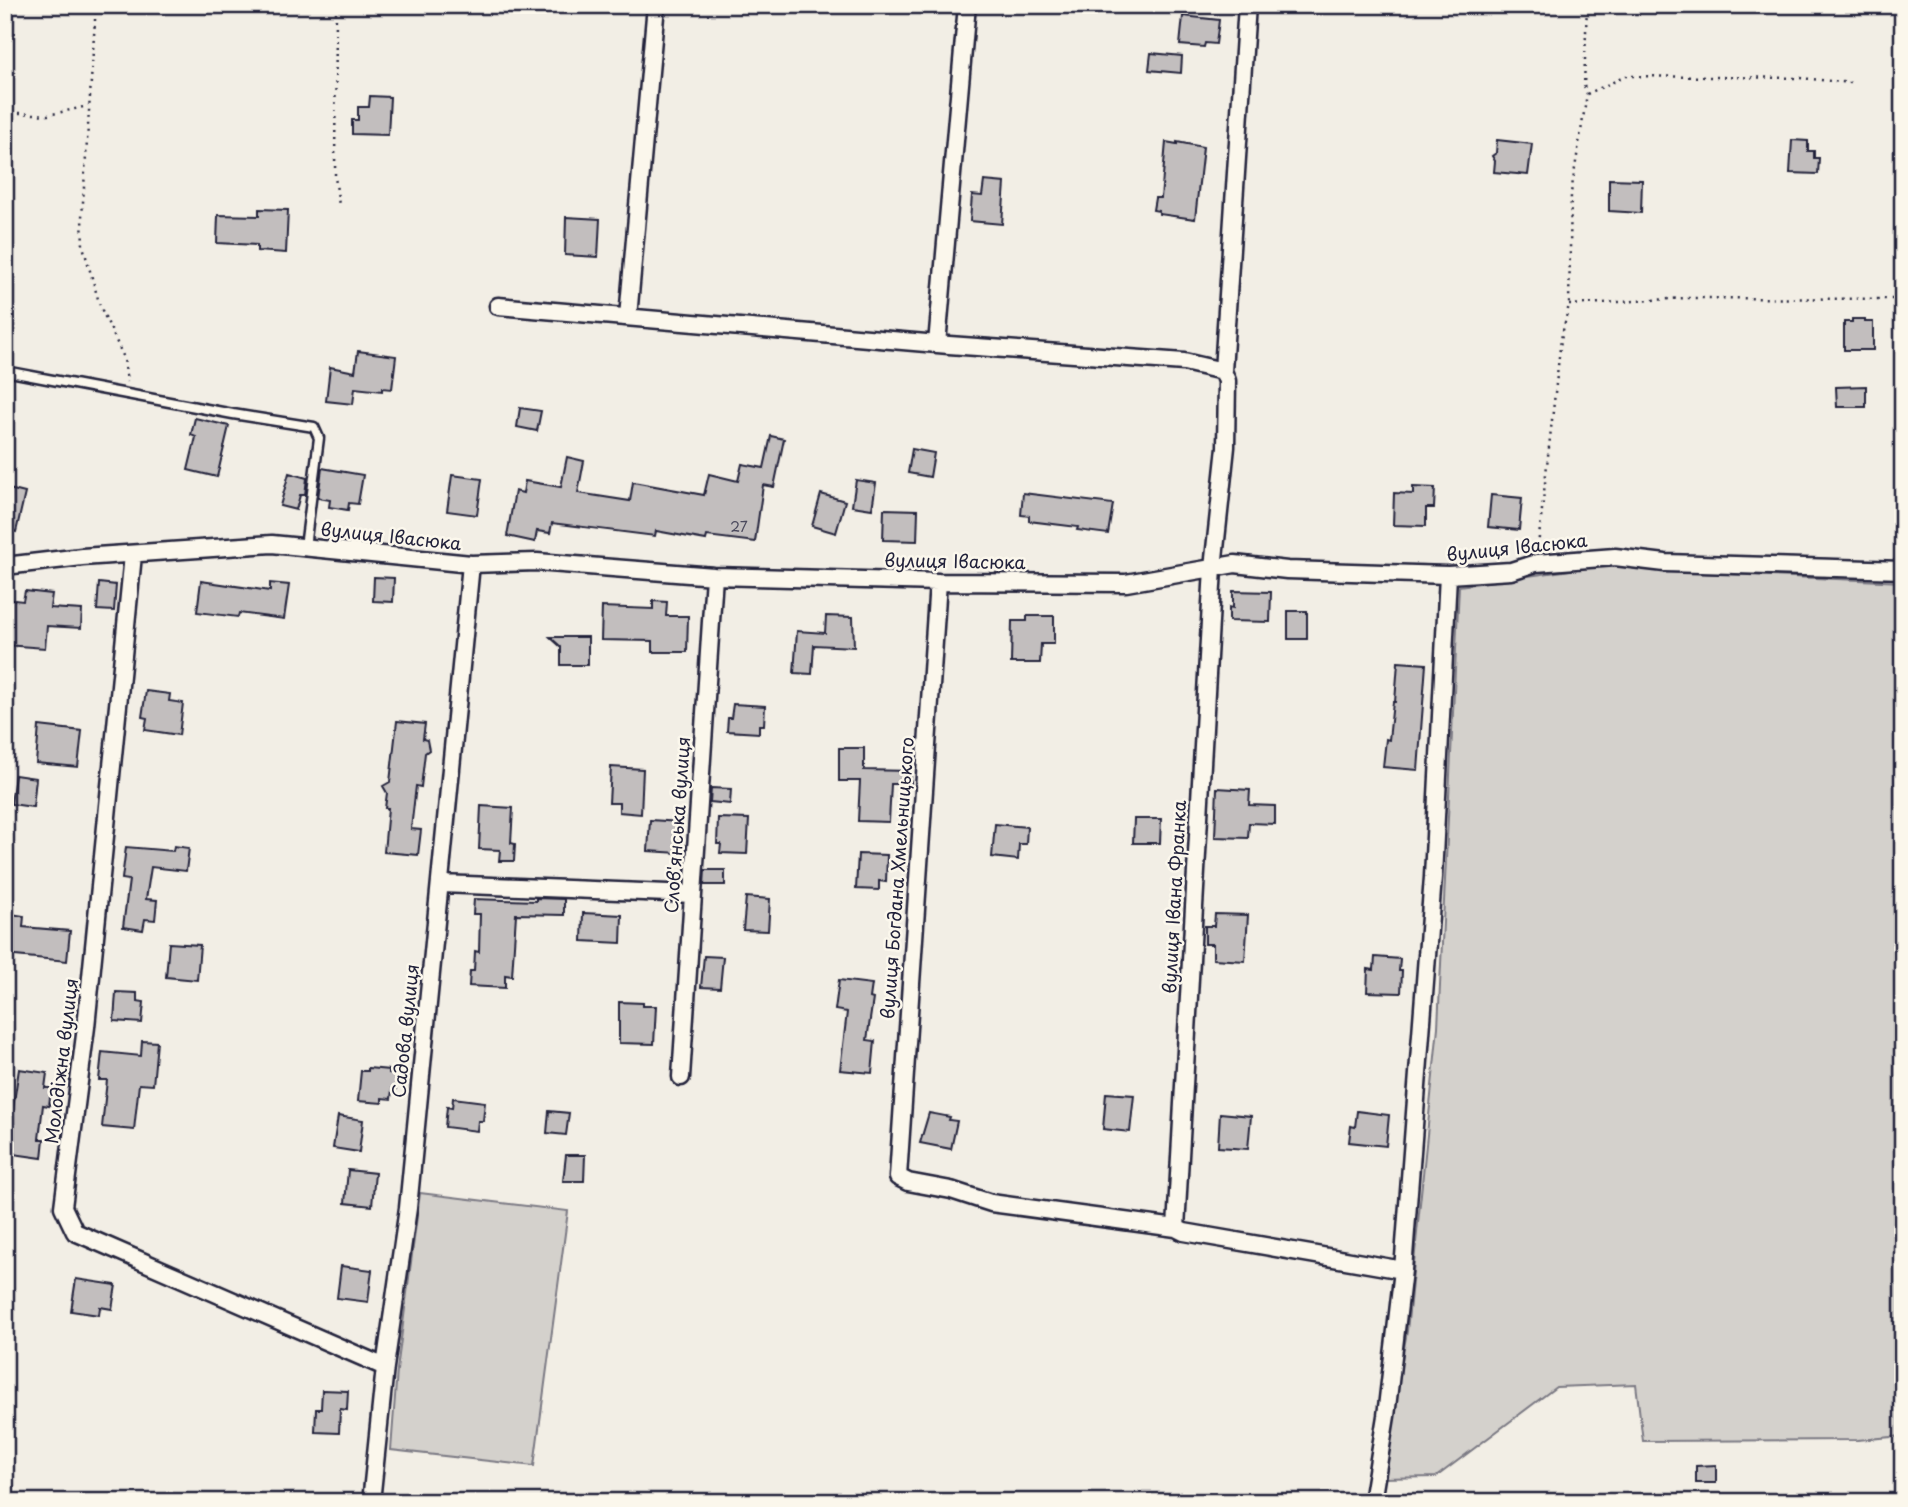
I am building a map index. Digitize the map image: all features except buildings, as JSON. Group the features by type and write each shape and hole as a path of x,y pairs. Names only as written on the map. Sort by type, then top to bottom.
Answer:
{"street":[{"path":"628,317 656,5"},
{"path":"937,344 967,5"},
{"name":"вулиця Івана Франка","path":"1176,1228 1213,568 1226,447 1227,381 1223,371 1247,5"},
{"path":"498,306 937,344 1184,362 1223,371"},
{"name":"вулиця Івасюка","path":"5,566 82,557 272,544 471,564 537,562 714,576 937,582 1126,583 1235,564 1287,570 1448,575 1511,571 1536,563 1615,557 1665,563 1903,569"},
{"name":"Молодіжна вулиця","path":"133,555 86,1027 63,1207 75,1232 385,1367"},
{"name":"Садова вулиця","path":"372,1502 385,1367 408,1208 471,564"},
{"path":"1372,1502 1386,1416 1403,1270 1435,837 1448,575"},
{"name":"Слов'янська вулиця","path":"681,1077 714,576"},
{"name":"вулиця Богдана Хмельницького","path":"937,582 898,1177 990,1203 1176,1228"},
{"path":"441,884 693,894"},
{"path":"1176,1228 1184,1232 1403,1270"}],"lane":[{"path":"5,371 314,427 319,438 305,547"}],"path":[{"path":"96,5 82,217 83,246 100,306 124,358 129,394"},
{"path":"336,5 335,177 339,205"},
{"path":"1536,563 1561,339 1569,305 1571,193 1587,94 1584,86 1587,5"},
{"path":"1587,94 1626,76 1800,78 1853,83"},
{"path":"5,112 48,115 88,106"},
{"path":"1569,305 1686,298 1903,299"}],"shaded area":[{"path":"1613,564 1661,571 1903,582 1903,1436 1857,1440 1643,1441 1636,1384 1556,1387 1436,1477 1381,1478 1407,1331 1438,1027 1459,586"},
{"path":"420,1193 568,1211 534,1466 391,1450 397,1370"}]}
